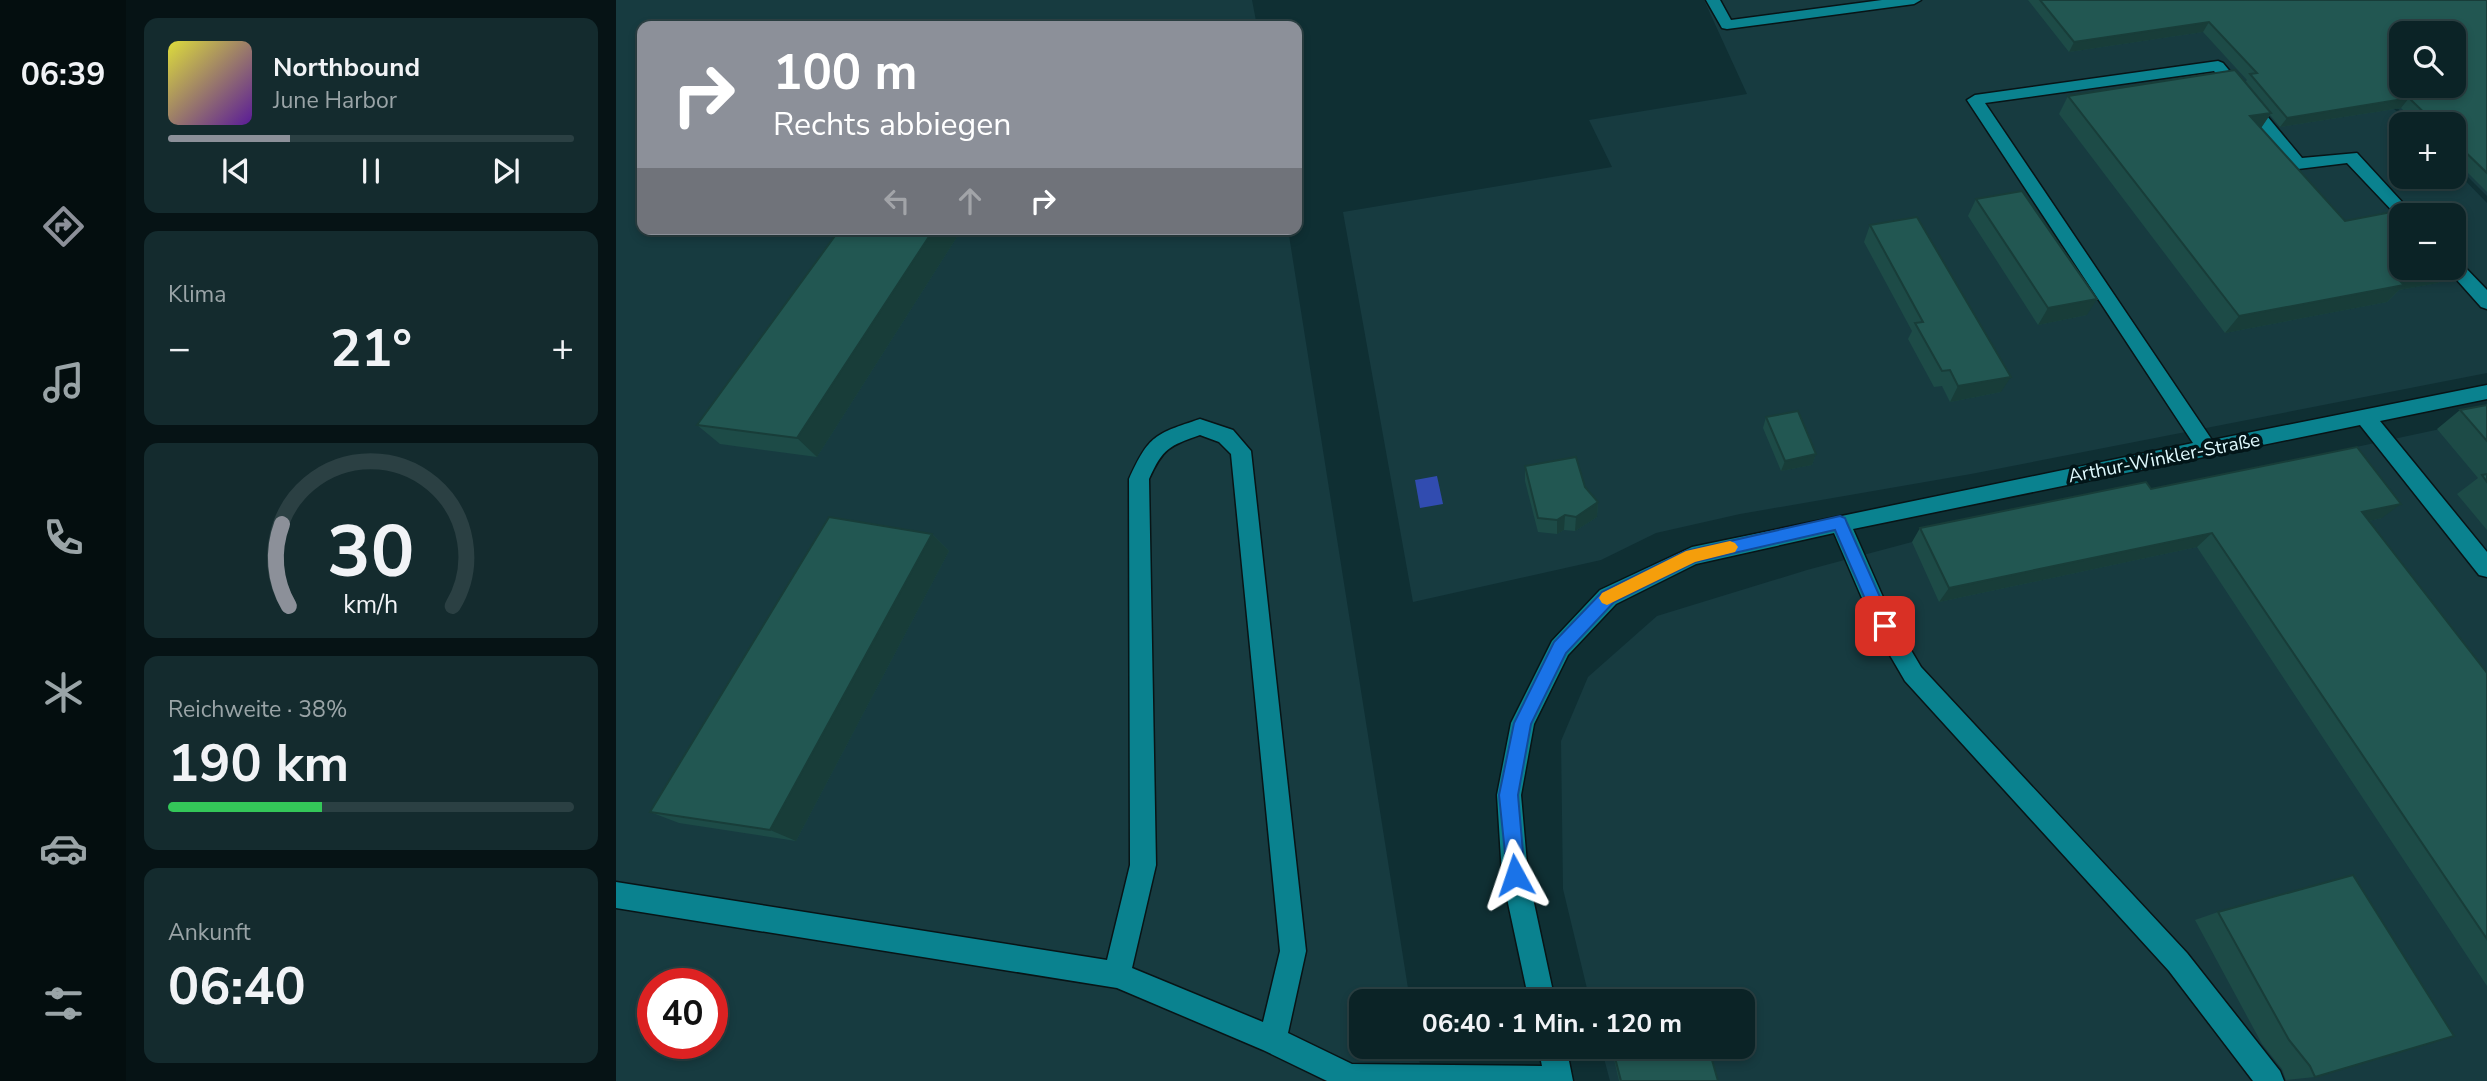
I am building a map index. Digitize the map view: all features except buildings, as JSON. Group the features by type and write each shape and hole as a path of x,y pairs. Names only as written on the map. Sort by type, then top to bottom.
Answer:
{"street":[{"path":"1713,0 1727,25 1914,0"},
{"path":"2208,450 1975,100 2218,66 2298,164 2351,157 2395,203"},
{"path":"2466,280 2487,302"},
{"name":"Arthur-Winkler-Straße","path":"1539,989 1515,875 1508,795 1523,723 1560,648 1608,597 1692,556 1840,523 2487,391"},
{"path":"2365,417 2487,568"},
{"path":"1117,975 1143,865 1139,480 1150,455 1165,439 1200,427 1226,436 1241,451 1293,951 1273,1040"},
{"path":"1840,523 1885,626 1913,674 2178,962 2270,1081"},
{"path":"616,895 1117,975 1273,1040 1351,1078 1559,1080 1555,1059"}],"shaded area":[{"path":"616,0 1252,0 1256,21 637,21 637,235 1289,235 1408,989 1349,989 1349,1059 1419,1059 1423,1081 616,1081"},
{"path":"1704,0 2487,0 2487,196 2466,175 2466,112 2402,112 2289,3 2397,112 2389,112 2389,189 2466,189 2466,181 2487,203 2487,373 1971,474 1740,514 1656,533 1601,560 1413,602 1343,212 1612,167 1589,120 1747,94"},
{"path":"2487,419 2487,1081 1610,1081 1604,1059 1755,1059 1755,989 1587,989 1563,889 1561,741 1588,677 1657,616 1807,570 1912,542"}],"water":[{"path":"1437,476 1443,504 1420,508 1415,480"}],"slow traffic":[{"path":"1607,598 1692,556 1730,547"}],"route":[{"path":"1515,875 1508,795 1523,723 1560,648 1608,597 1692,556 1840,523 1885,626"}]}
